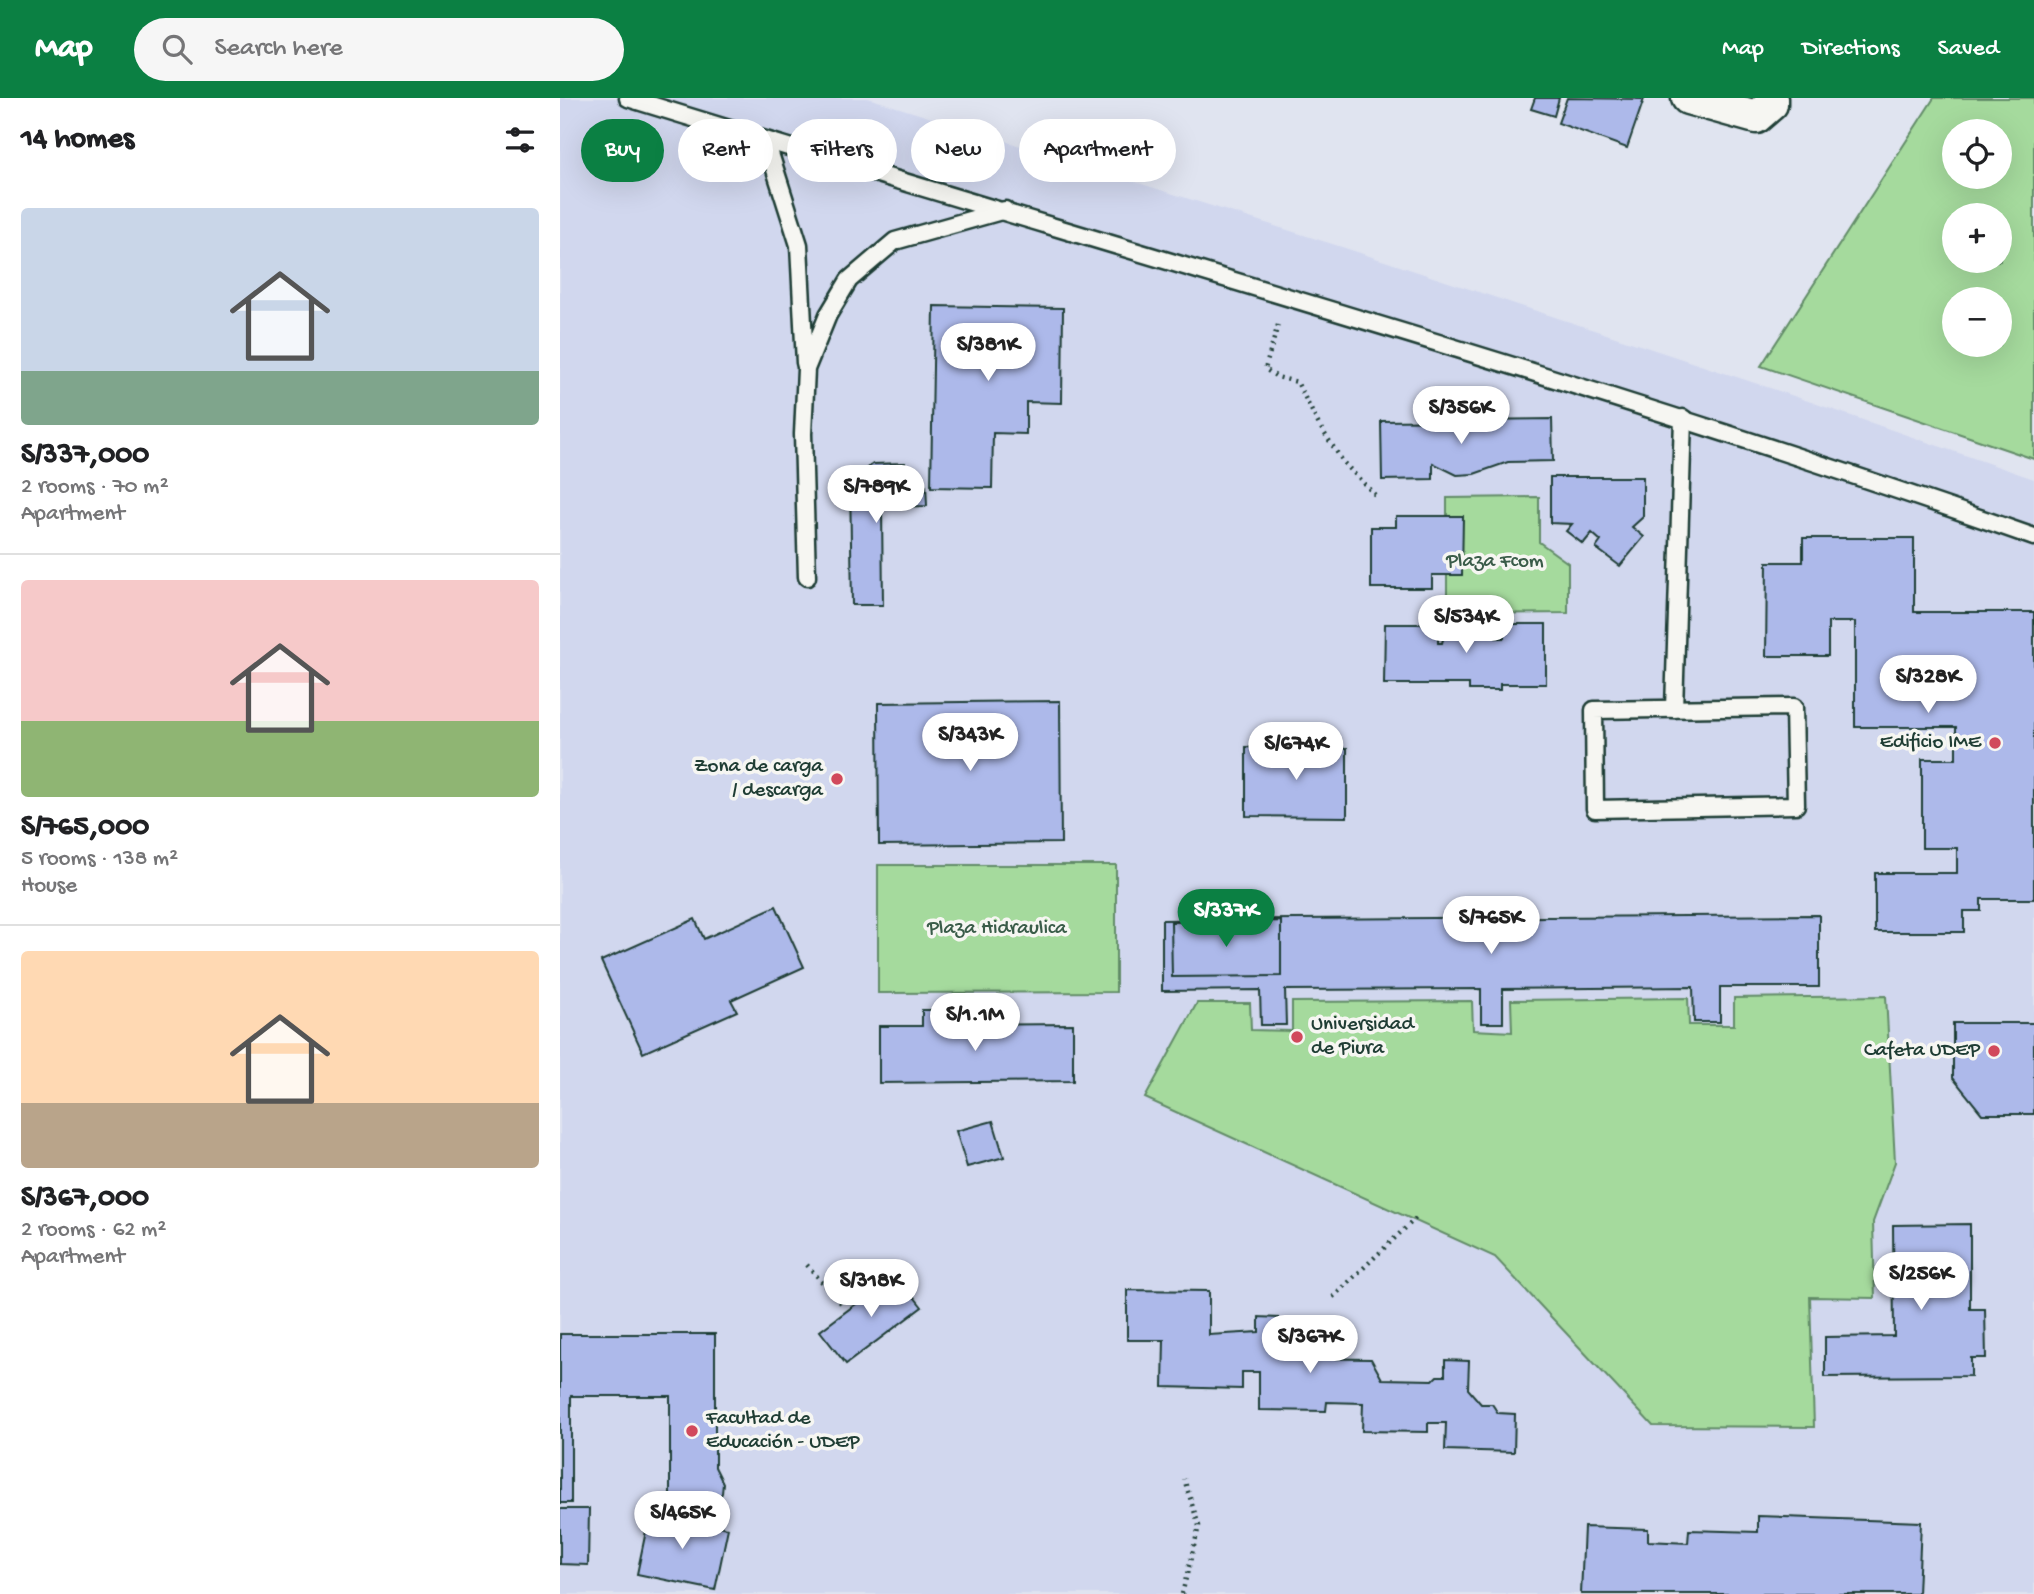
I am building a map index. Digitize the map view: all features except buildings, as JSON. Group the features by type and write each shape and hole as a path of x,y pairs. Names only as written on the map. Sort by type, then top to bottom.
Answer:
{"street":[{"path":"1688,98 1756,117 1771,104 1771,98"}],"lane":[{"path":"628,98 695,119"},
{"path":"773,143 1005,210 1683,418 2034,537"},
{"path":"773,163 799,245 806,369 803,434 807,577"},
{"path":"806,369 828,315 849,280 895,241 1005,210"},
{"path":"1674,709 1683,418"},
{"path":"1794,707 1796,805 1595,808 1594,710 1674,709 1794,707"}],"path":[{"path":"1278,325 1265,369 1277,377 1297,382 1319,425 1344,463 1376,496"},
{"path":"1333,1297 1418,1216"},
{"path":"807,1265 841,1303"},
{"path":"1182,1594 1199,1526 1184,1479"}],"shaded area":[{"name":"Universidad de Piura","path":"560,98 868,98 935,119 911,119 911,182 1005,182 1005,141 1019,145 1019,182 1135,182 1782,392 2034,479 2034,1594 560,1594"}],"green space":[{"path":"1934,98 2034,98 2034,459 1761,366"},
{"name":"Plaza Fcom","path":"1539,497 1539,542 1568,563 1568,613 1447,614 1447,498"},
{"name":"Plaza Hidraulica","path":"878,865 1116,865 1116,992 878,993"},
{"path":"1886,996 1895,1162 1873,1222 1875,1298 1810,1297 1814,1427 1653,1426 1495,1257 1145,1098 1197,1003 1250,1003 1251,1030 1292,1031 1292,1002 1472,1001 1473,1030 1512,1032 1511,1000 1688,998 1689,1025 1734,1025 1734,998"}],"place":[{"name":"Edificio IME","path":"1995,743"},
{"name":"Zona de carga / descarga","path":"837,779"},
{"name":"Universidad de Piura","path":"1297,1037"},
{"name":"Cafeta UDEP","path":"1994,1051"},
{"name":"Facultad de Educación - UDEP","path":"692,1431"}]}
